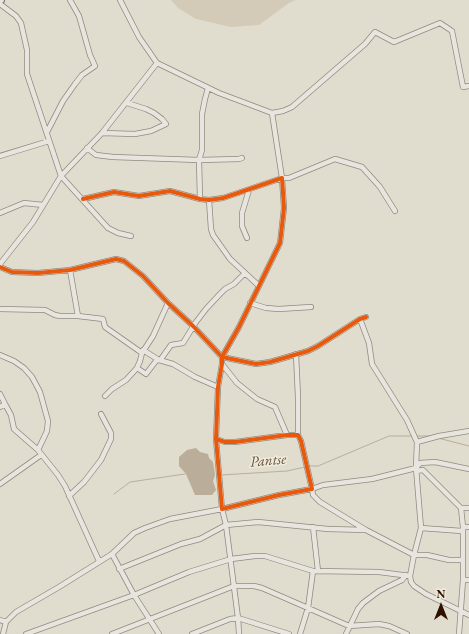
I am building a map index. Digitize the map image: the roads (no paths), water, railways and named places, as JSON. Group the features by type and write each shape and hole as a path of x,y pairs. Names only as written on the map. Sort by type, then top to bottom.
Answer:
{"street":[{"path":"47,132 63,101 75,84 82,75 95,66 90,55 79,16 70,0"},
{"path":"120,0 138,37 157,64 179,73 208,88 272,113 283,111 292,107 365,44 375,32 394,42 440,23 452,31 462,87 469,86"},
{"path":"0,4 16,16 21,23 27,50 27,74 61,176 108,228 118,233 131,236"},
{"path":"0,264 33,222 61,176 102,133 157,64"},
{"path":"200,199 200,160 203,145 202,114 208,88"},
{"path":"102,133 135,134 151,131 165,125 162,119 154,113 136,105 127,103"},
{"path":"239,634 226,525 222,509 216,439 218,387 222,358 280,243 284,208 282,178 272,113"},
{"path":"0,156 49,141"},
{"path":"87,148 96,154 113,157 200,160 242,158"},
{"path":"83,199 114,192 138,196 170,191 200,199 209,200 223,198 282,178 289,178 335,159 362,167 380,188 395,211"},
{"path":"247,238 242,226 242,213 249,190"},
{"path":"209,200 211,229 213,235 230,259 258,285"},
{"path":"0,212 24,202 43,205"},
{"path":"0,267 12,272 38,273 70,270 116,259 124,261 143,276 168,303 193,326 222,358 256,364 270,362 318,346 360,319 366,317"},
{"path":"70,270 78,316"},
{"path":"137,368 146,374 156,361 162,359 171,345 183,343 193,326 219,295 225,289 234,284 245,273"},
{"path":"105,396 126,380 137,368 143,351 153,336 168,303"},
{"path":"250,303 266,308 279,309 311,307"},
{"path":"0,309 45,310 55,316 78,316 103,319 105,327 143,351 159,360 173,364 195,377 218,387"},
{"path":"346,634 349,626 363,603 379,591 402,580 408,575 421,528 416,470 417,442 407,420 372,364 369,343 360,319"},
{"path":"296,354 298,435 301,441 313,495 320,502 366,530 414,555 449,560 463,560"},
{"path":"0,355 14,361 24,368 32,377 40,392 48,421 48,431 40,452 11,478 0,484"},
{"path":"222,364 237,383 258,399 275,407 286,435"},
{"path":"0,394 12,419 13,427 40,452 58,475 99,561"},
{"path":"0,407 5,404"},
{"path":"69,496 84,482 96,466 111,439 111,433 101,414"},
{"path":"417,442 438,436 469,431"},
{"path":"216,439 225,442 235,442 286,435 298,435"},
{"path":"416,470 420,463 435,462 469,469"},
{"path":"3,634 6,622 16,612 112,554 134,534 145,528 170,519 222,509 279,495 416,470 423,470 461,508 463,580 459,634"},
{"path":"461,508 469,508"},
{"path":"119,569 181,544 200,539 226,525 258,522 313,528 366,530"},
{"path":"421,528 462,529 469,527"},
{"path":"300,634 308,608 315,571 313,528"},
{"path":"112,554 119,569 159,634"},
{"path":"26,634 230,558 265,556 315,571 379,572 408,575"},
{"path":"408,575 414,586 426,594 469,615"},
{"path":"463,580 469,580"},
{"path":"112,634 234,586 254,586 262,588 349,626 379,624 390,626 407,634"},
{"path":"192,634 222,622 238,618 289,634"},
{"path":"0,620 6,622"}],"waterway":[{"name":"Pantse","path":"308,466 318,466 389,436 413,436"},
{"name":"Pantse","path":"416,436 431,436"},
{"name":"Pantse","path":"438,438 469,446"},
{"name":"Pantse","path":"221,475 287,471 305,467"},
{"name":"Pantse","path":"114,494 130,482 185,474"}]}
